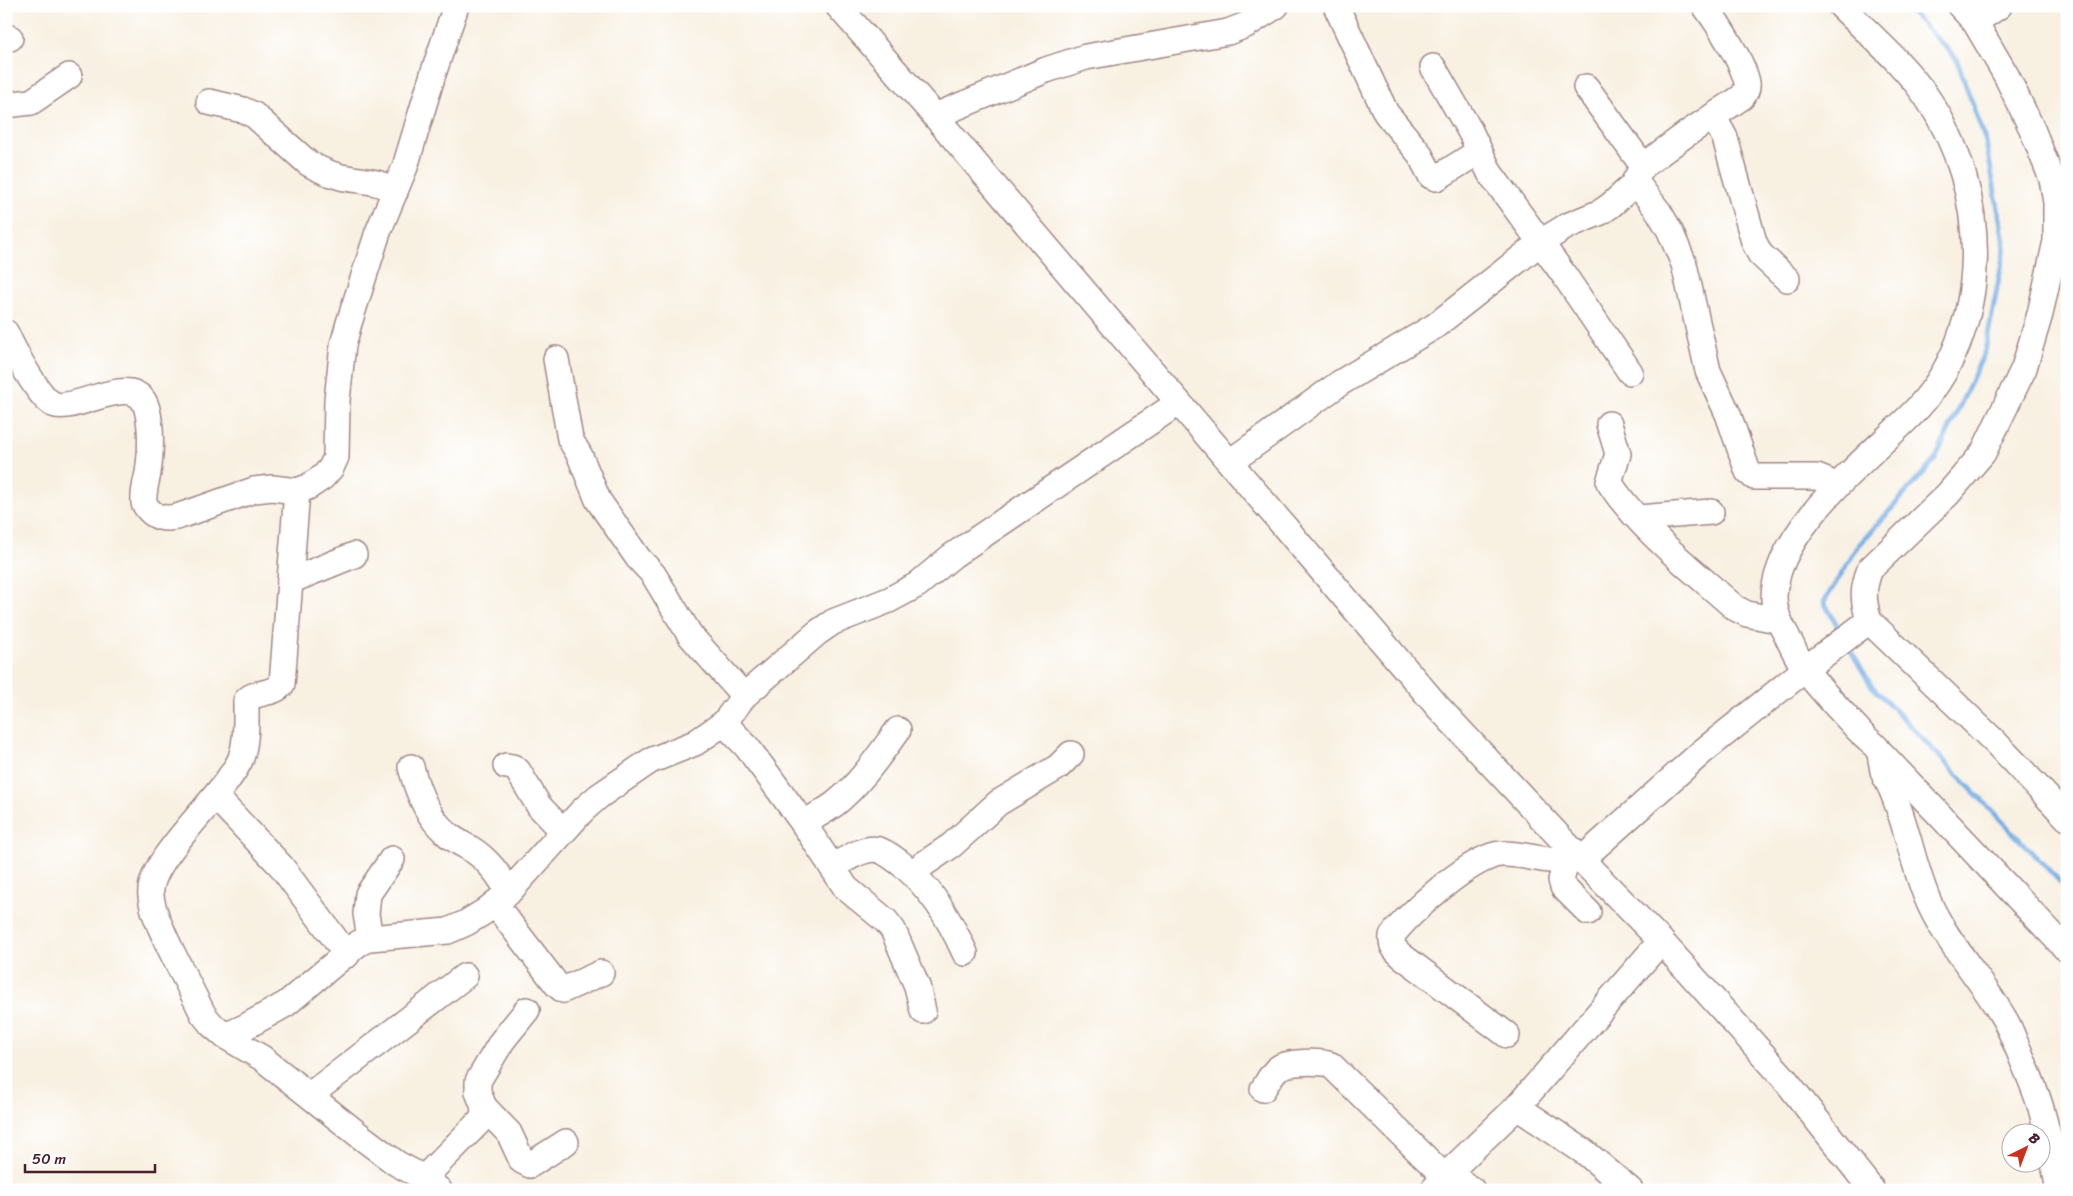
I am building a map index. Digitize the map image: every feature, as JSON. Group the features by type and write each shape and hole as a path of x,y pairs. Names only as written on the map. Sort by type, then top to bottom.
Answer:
{"street":[{"path":"6,333 16,356 51,403 60,406 115,392 136,394 142,400 147,407 151,433 144,503 149,512 156,516 166,519 177,517 254,490 272,488 297,491 308,487 323,477 332,468 336,456 337,400 343,345 378,232 406,168 433,74 456,6"},
{"path":"838,6 1438,707 1572,855 1661,941 1784,1078 1872,1190"},
{"path":"934,116 1046,70 1079,59 1228,32 1246,25 1276,6"},
{"path":"1336,6 1386,114 1418,153 1431,176 1436,178 1440,176 1478,152"},
{"path":"1230,462 1340,383 1435,326 1541,242 1567,226 1601,212 1611,205 1639,173 1713,116 1742,98 1748,85 1726,38 1705,6"},
{"path":"1841,6 1913,79 1927,97 1954,146 1962,170 1972,214 1975,261 1970,300 1956,350 1948,368 1916,410 1836,485 1791,545 1779,567 1776,579 1774,598 1778,620 1809,666 1866,739 1879,750 2067,950"},
{"path":"1999,6 1968,14 2006,75 2032,129 2052,179 2056,202 2056,241 2040,314 2024,368 2006,409 1983,453 1966,475 1870,569 1864,584 1865,623 2062,805"},
{"path":"1433,67 1470,131 1478,152 1498,184 1541,242 1630,372"},
{"path":"6,103 31,102 69,76"},
{"path":"1586,87 1639,173 1684,264 1708,371 1728,414 1748,472 1754,477 1817,477 1836,485"},
{"path":"209,102 243,110 254,115 308,163 317,168 339,176 388,186 394,192"},
{"path":"1713,116 1725,138 1754,242 1760,254 1787,279"},
{"path":"556,359 570,439 580,456 598,500 625,540 653,574 690,635 744,696"},
{"path":"225,1036 245,1028 286,1004 347,955 360,942 370,938 448,931 466,923 501,899 594,801 650,761 695,743 724,723 744,696 833,622 889,600 917,585 952,556 1178,402"},
{"path":"1609,424 1618,454 1609,482 1625,505 1735,608 1747,614 1778,620"},
{"path":"297,491 282,684 276,690 250,696 246,701 244,742 241,757 216,797 164,859 150,888 154,914 203,1014 212,1025 225,1036 262,1058 310,1094 364,1139 396,1162 432,1184 483,1118 484,1107"},
{"path":"1638,518 1711,512"},
{"path":"290,581 354,555"},
{"path":"1507,1035 1402,956 1394,948 1392,936 1443,885 1494,855 1502,854 1552,861 1572,855 1664,785 1809,666 1865,623"},
{"path":"724,723 747,748 803,823 846,888 875,912 892,930 917,986 923,1011"},
{"path":"803,823 835,804 847,793 898,730"},
{"path":"1879,750 1883,771 1894,794 1927,899 1941,924 2006,1022 2022,1059 2043,1113 2059,1190"},
{"path":"912,872 952,845 998,803 1058,767 1071,754"},
{"path":"506,766 513,766 518,771 539,806 564,831"},
{"path":"412,767 422,800 444,832 473,850 496,872 504,884 501,899 557,985 564,990 601,973"},
{"path":"216,797 281,866 347,955"},
{"path":"832,866 867,850 879,850 892,857 912,872 931,892 964,953"},
{"path":"1572,855 1561,880 1563,887 1588,912"},
{"path":"370,938 366,914 368,894 392,859"},
{"path":"1442,1180 1517,1107 1661,941"},
{"path":"310,1094 465,976"},
{"path":"526,1010 502,1041 478,1082 478,1092 484,1107 509,1134 522,1161 530,1165 566,1142"},
{"path":"1263,1089 1275,1070 1281,1066 1310,1062 1331,1065 1442,1180 1472,1190"},
{"path":"1517,1107 1586,1153 1630,1190"}],"waterway":[{"path":"1842,634 1824,602 1859,545 1935,460 1985,351 2005,247 1986,142 1956,58 1905,6"},
{"path":"1848,646 1871,685 2067,889"}]}
